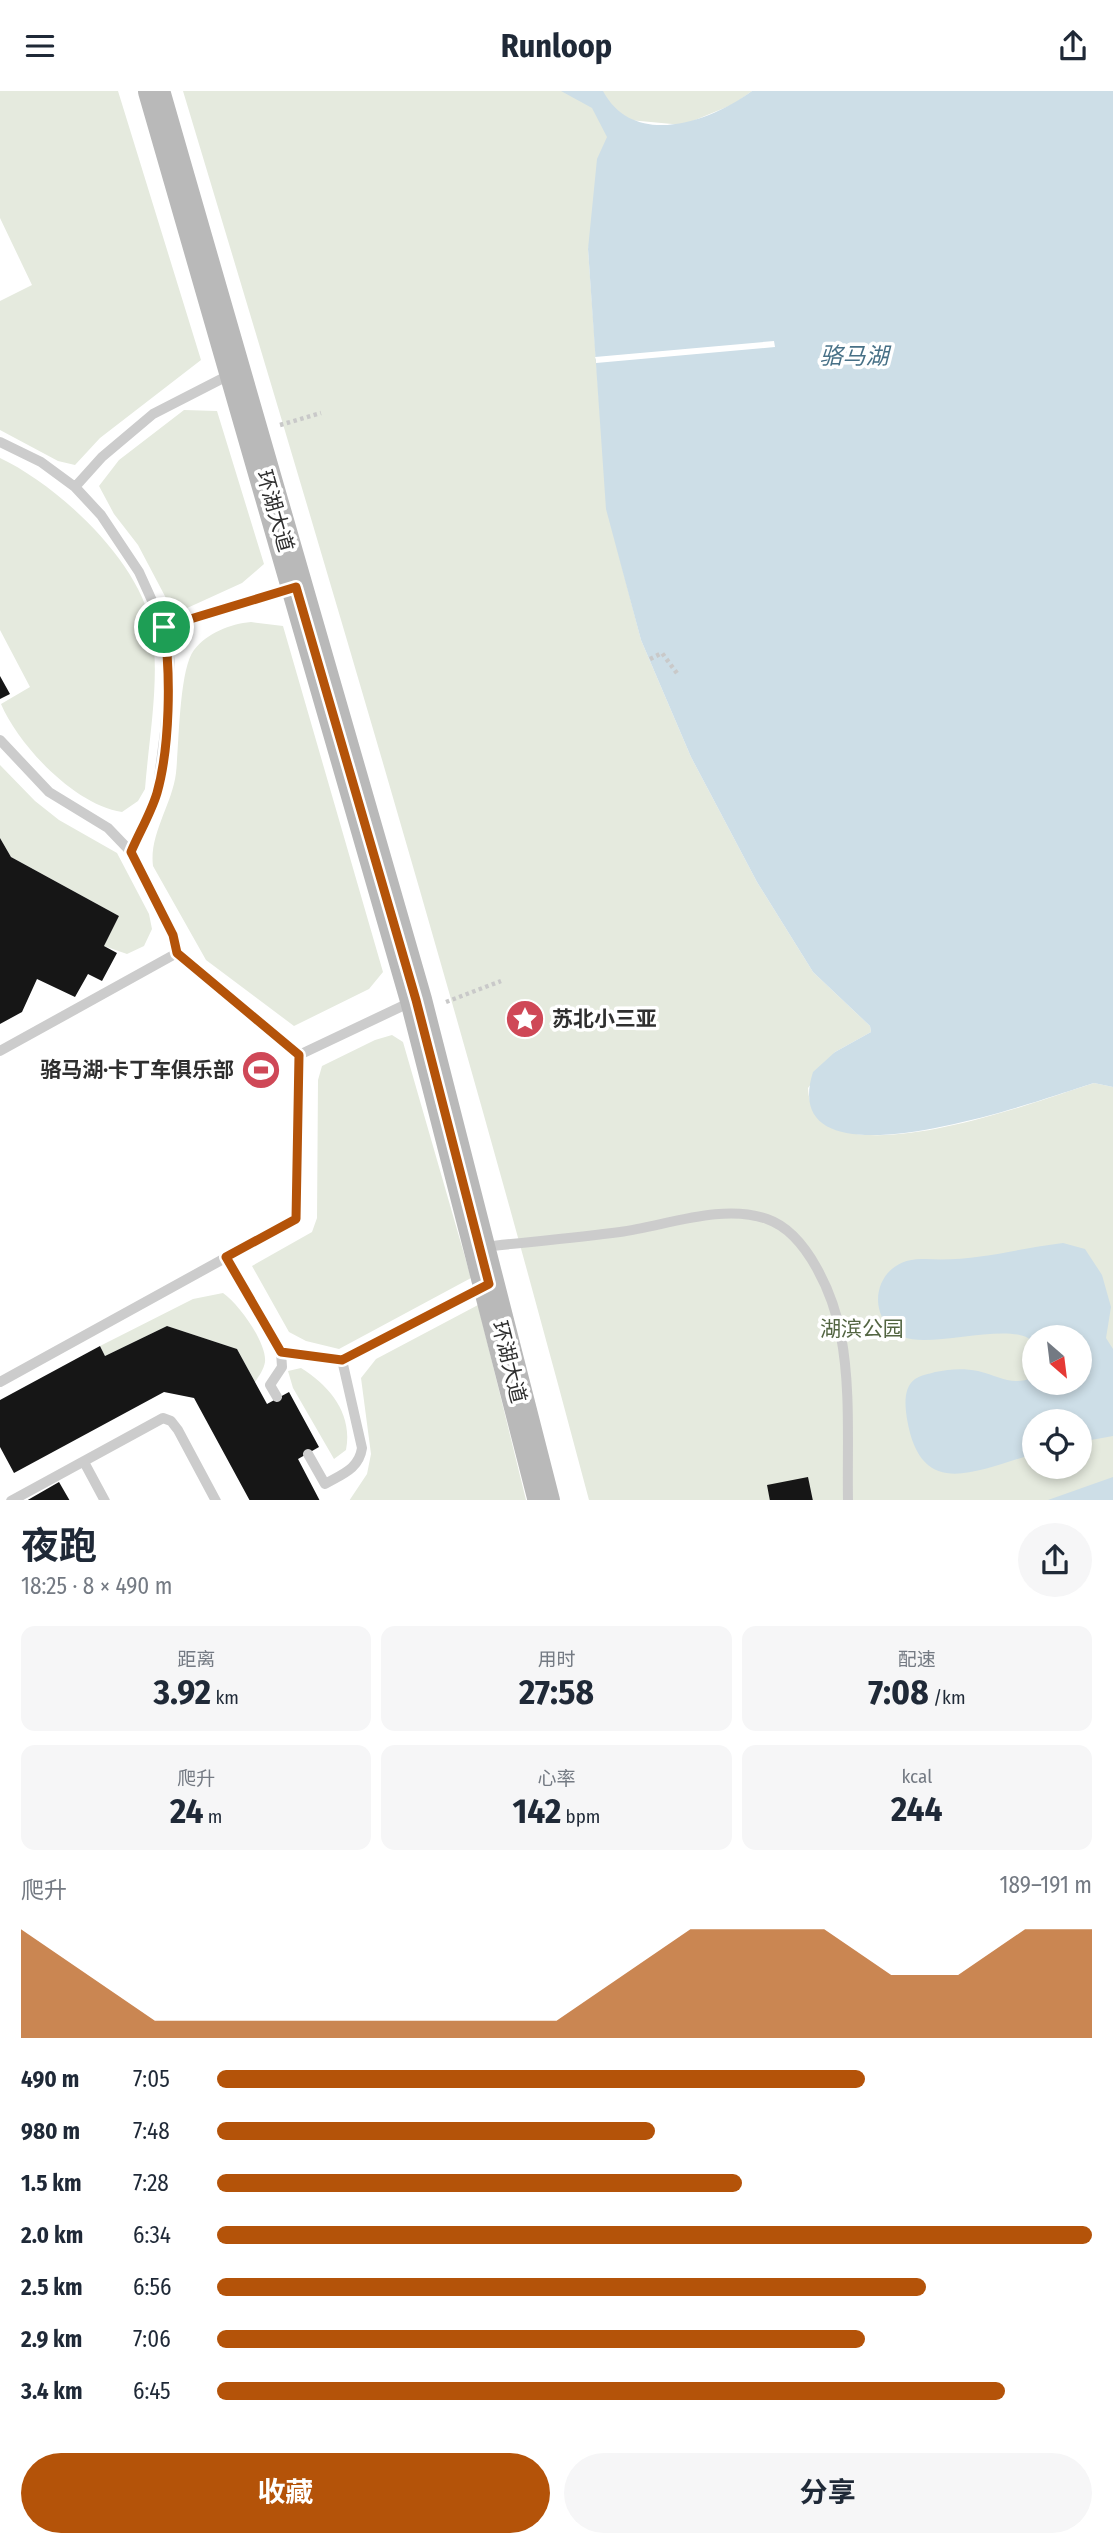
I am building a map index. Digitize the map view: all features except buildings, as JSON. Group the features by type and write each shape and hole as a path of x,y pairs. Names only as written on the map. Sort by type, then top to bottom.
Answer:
{"street":[{"name":"环湖大道","path":"154,91 417,1006 544,1500"}],"lane":[{"path":"75,487 102,457 153,414 235,372"},
{"path":"0,442 40,462 75,487 101,515 122,545 152,598 164,627 170,662 166,732 157,793 131,852"},
{"path":"164,627 296,587"},
{"path":"0,740 49,792 108,828 131,852 173,935 177,953 299,1055"},
{"path":"0,1051 177,953"},
{"path":"299,1055 417,1006"},
{"path":"0,1382 296,1219 299,1055"},
{"path":"480,1247 621,1232 720,1215 767,1219 785,1229 798,1242 823,1282 841,1336 849,1500"},
{"path":"226,1257 281,1352 282,1367 270,1385 277,1397"},
{"path":"281,1352 342,1360 489,1284"},
{"path":"308,1454 325,1483 353,1468 360,1460 362,1448 342,1360"},
{"path":"11,1500 163,1418 171,1421 178,1430 216,1500"},
{"path":"84,1462 105,1500"}],"path":[{"path":"252,432 321,413"},
{"path":"650,659 662,653 678,676"},
{"path":"417,1006 501,981"}],"green space":[{"path":"0,91 118,91 201,360 100,438 75,465 58,461 0,430 0,301 32,285 0,218"},
{"name":"湖滨公园","path":"183,91 752,91 734,104 683,125 629,120 588,249 607,509 641,640 691,757 757,882 813,972 870,1026 871,1032 835,1052 808,1088 819,1117 847,1132 886,1135 933,1129 981,1118 1094,1083 1113,1087 1113,1500 589,1500 493,1147 340,618"},
{"path":"184,410 217,411 264,564 242,583 185,609 167,600 138,545 114,514 99,486 119,460"},
{"path":"0,458 47,487 94,529 132,578 145,604 152,629 155,669 145,789 138,801 122,812 86,798 51,771 21,738 1,704 30,687 0,630"},
{"path":"251,622 283,626 383,972 369,989 294,1026 206,960 153,866 154,842 174,785 185,673 189,660 199,644 212,634 227,627"},
{"path":"0,765 35,801 59,820 117,853 149,914 152,929 144,946 127,954 104,946 119,916 11,857 0,838"},
{"path":"392,1035 403,1042 471,1278 339,1349 306,1341 289,1332 252,1266 312,1232 317,1218 318,1080 322,1066 375,1040"},
{"path":"223,1293 244,1315 262,1345 265,1362 255,1382 237,1349 167,1326 105,1356 100,1346 193,1299"},
{"path":"478,1305 526,1500 350,1500 367,1474 371,1454 361,1378 376,1359"},
{"path":"301,1368 330,1392 342,1413 346,1425 346,1450 334,1459 293,1388 288,1371"}],"water":[{"name":"骆马湖","path":"561,91 603,91 617,109 633,120 653,125 695,120 752,91 1113,91 1113,1087 1094,1083 974,1119 921,1130 872,1135 834,1129 812,1110 813,1072 835,1052 871,1032 870,1026 813,972 757,882 691,757 641,640 606,509 588,249 597,159 607,137 592,108"},
{"path":"1063,1243 1085,1249 1102,1275 1111,1307 1106,1338 1113,1349 1113,1436 1092,1440 1092,1409 1022,1409 1022,1458 971,1472 953,1474 938,1471 924,1461 914,1445 905,1403 908,1387 922,1376 962,1369 1006,1380 1022,1381 1022,1395 1092,1395 1092,1325 1022,1325 1022,1336 993,1334 917,1340 903,1337 890,1328 882,1317 878,1304 879,1290 884,1278 894,1267 907,1261 978,1257"},
{"path":"1113,1477 1113,1500 1048,1500"}],"pier":[{"path":"774,341 775,347 596,363 595,357"}],"place":[{"name":"苏北小三亚","path":"525,1019"},
{"name":"骆马湖·卡丁车俱乐部","path":"261,1070"}],"route":[{"path":"296,587 416,1000 489,1284 342,1360 281,1352 226,1257 296,1219 299,1055 177,953 173,935 131,852 157,793 166,732 170,662 164,627 296,587"}]}
